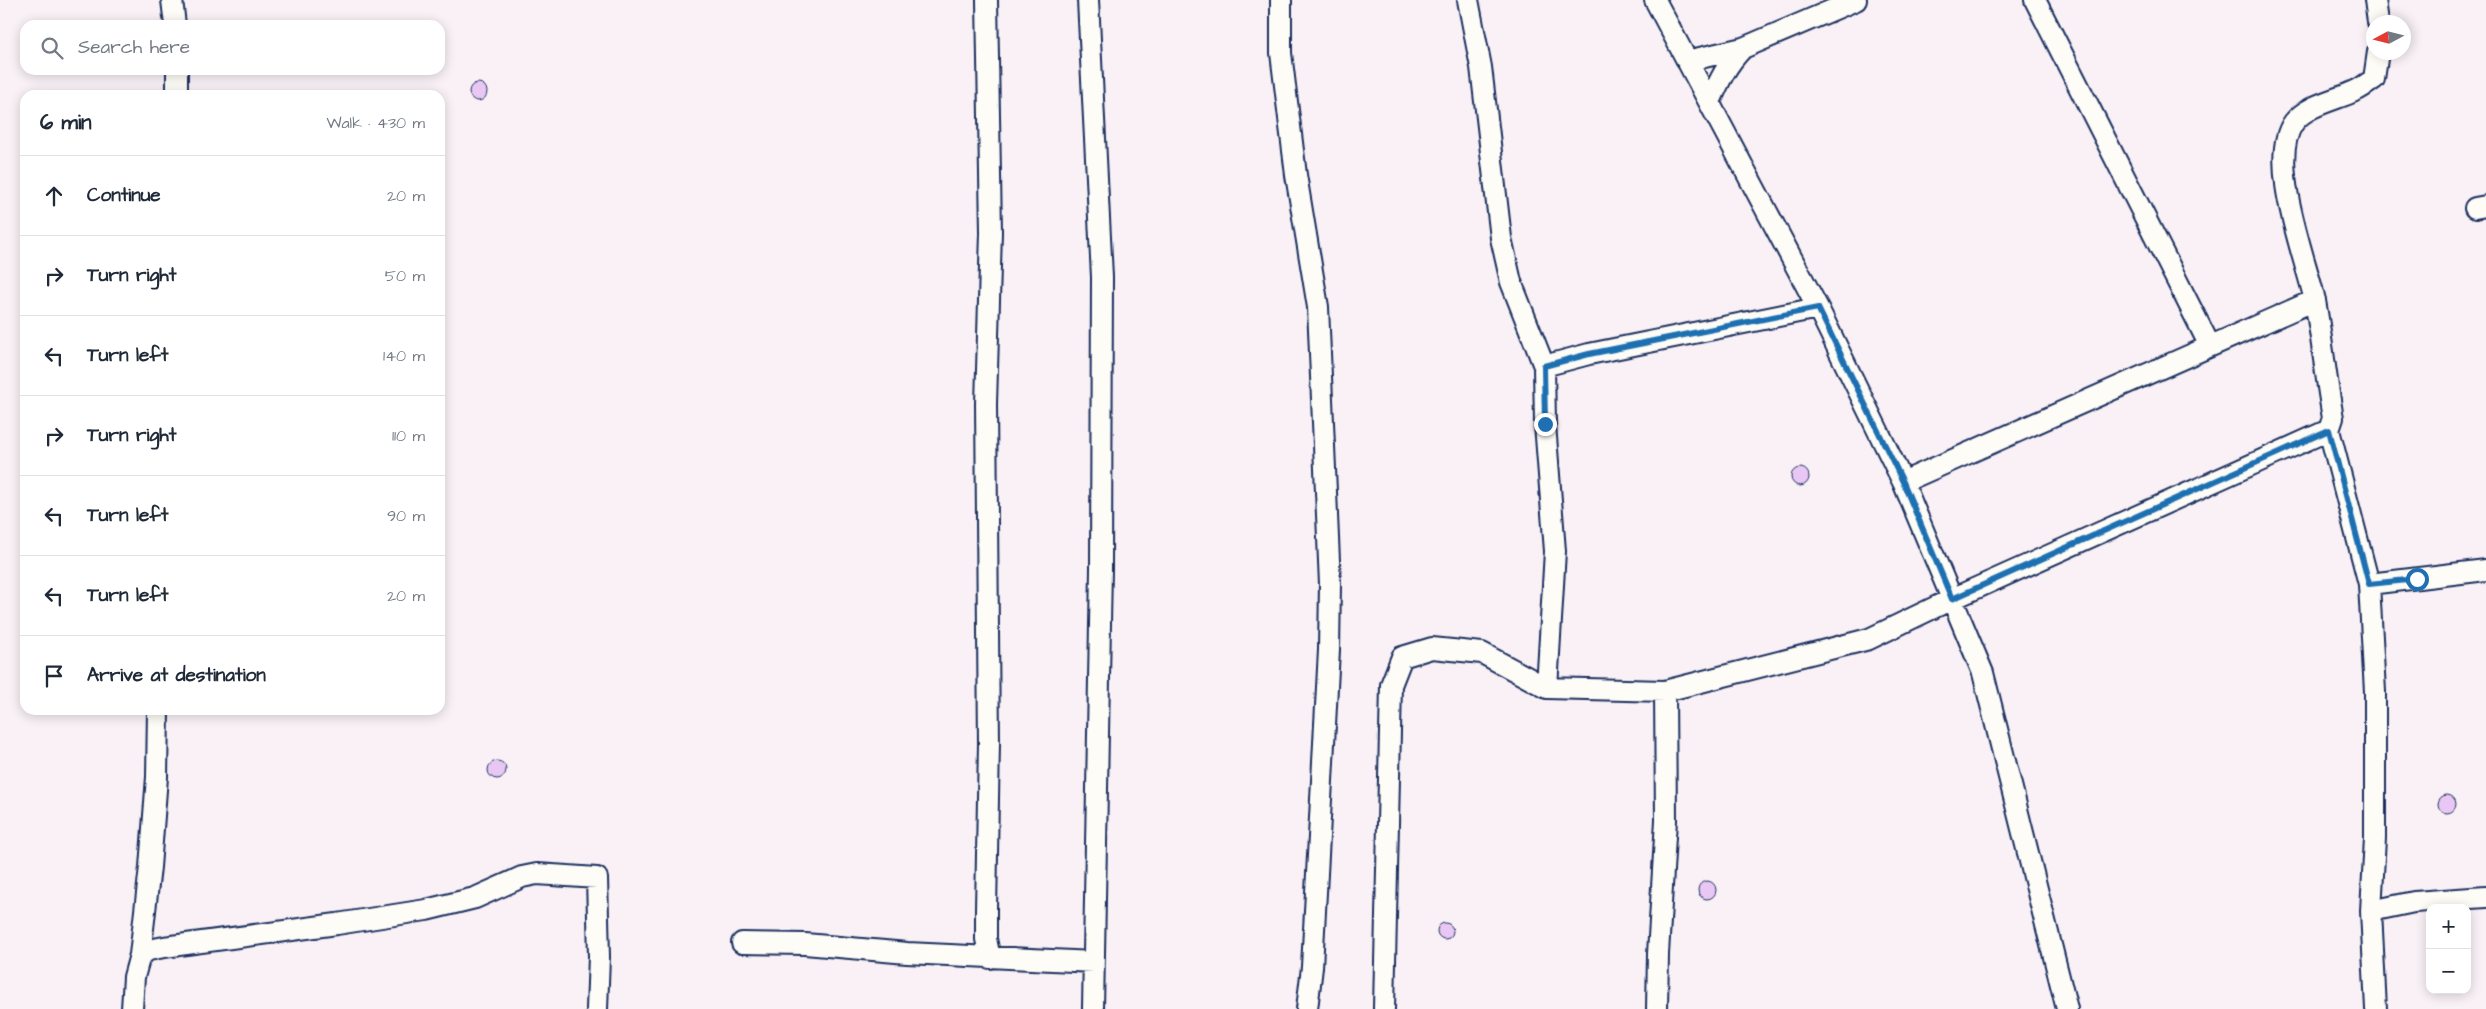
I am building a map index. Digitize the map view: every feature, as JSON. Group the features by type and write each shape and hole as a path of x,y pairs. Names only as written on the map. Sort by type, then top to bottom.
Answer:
{"street":[{"path":"172,0 174,20"},
{"path":"987,0 991,232 986,404 988,743 986,939 990,958"},
{"path":"1088,0 1102,277 1101,549 1092,1009"},
{"path":"1281,0 1281,53 1296,175 1318,307 1330,584 1312,967 1307,1009"},
{"path":"1468,0 1481,67 1501,238 1511,282 1544,366 1545,424 1555,551 1547,688"},
{"path":"1655,0 1818,308 1903,482 1982,672 2067,1009"},
{"path":"1687,61 1743,48 1856,0"},
{"path":"2035,0 2210,346"},
{"path":"2375,0 2377,15"},
{"path":"1710,102 1721,76 1743,48"},
{"path":"2376,1009 2371,911 2376,771 2375,692 2369,584 2329,430 2334,418 2315,300 2299,247 2286,186 2285,160 2288,137 2294,123 2307,112 2358,90 2374,78 2377,60"},
{"path":"177,75 177,90"},
{"path":"1903,482 2315,300"},
{"path":"1544,366 1589,354 1818,308"},
{"path":"1384,1009 1392,685 1402,657 1432,648 1482,653 1547,688 1665,692 1869,639 1952,599 2329,430"},
{"path":"2369,584 2486,570"},
{"path":"1658,1009 1658,954 1666,820 1665,692"},
{"path":"132,1009 134,977 140,955 154,830 158,715"},
{"path":"140,955 149,950 164,947 426,910 475,898 514,880 536,874 597,878 599,957 597,1009"},
{"path":"2371,911 2414,902 2486,897"},
{"path":"742,943 806,944 990,958 1094,962"}],"building":[{"path":"478,83 484,86 487,92 484,98 478,101 472,98 469,92 472,86"},
{"path":"1800,468 1806,471 1809,477 1806,483 1800,486 1794,483 1791,477 1794,471"},
{"path":"497,761 503,764 506,770 503,776 497,779 491,776 488,770 491,764"},
{"path":"2447,795 2453,798 2456,804 2453,810 2447,813 2441,810 2438,804 2441,798"},
{"path":"1707,881 1713,884 1716,890 1713,896 1707,899 1701,896 1698,890 1701,884"},
{"path":"1442,923 1448,923 1453,928 1451,937 1442,939 1437,934 1437,928"}],"route":[{"path":"1545,424 1544,366 1589,354 1818,308 1903,482 1952,599 2329,430 2369,584 2417,579"}]}
